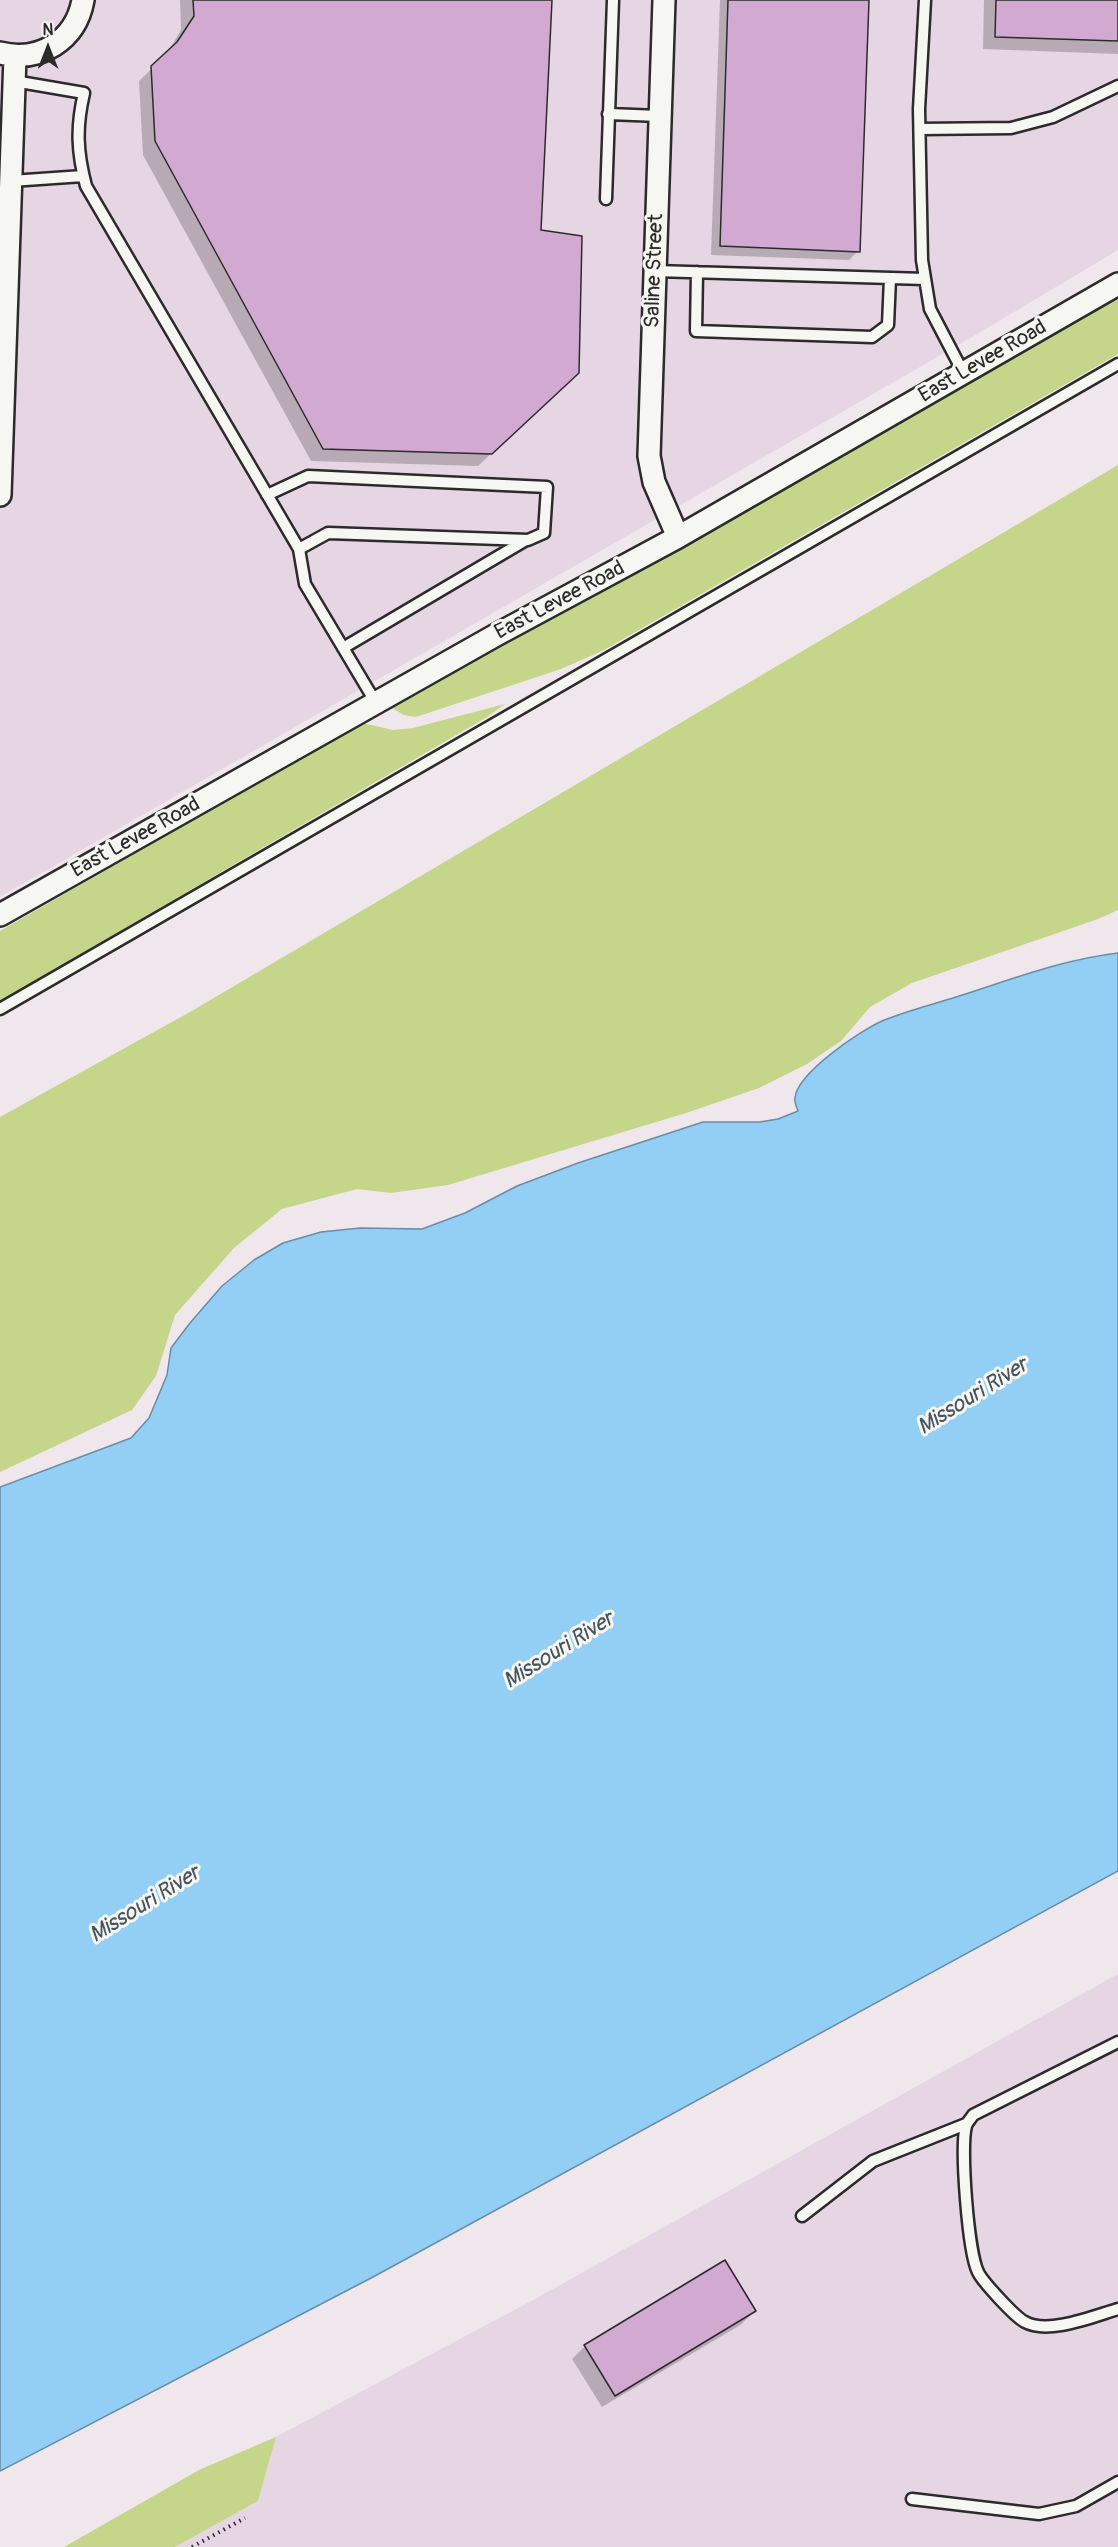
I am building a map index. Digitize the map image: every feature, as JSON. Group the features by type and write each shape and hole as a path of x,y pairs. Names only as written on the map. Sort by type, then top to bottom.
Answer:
{"street":[{"path":"0,495 1,409 14,81 7,55 31,55 56,45 67,36 75,24 83,0"},
{"name":"Saline Street","path":"664,0 648,456 654,482 678,537"},
{"name":"East Levee Road","path":"0,915 376,703 678,537 1118,284"}],"lane":[{"path":"606,199 613,0"},
{"path":"925,0 920,129 922,260 930,309 964,374"},
{"path":"14,81 84,93 79,116 78,156 86,186 299,549 305,584 376,703"},
{"path":"920,129 1011,128 1053,117 1118,86"},
{"path":"608,114 660,116"},
{"path":"11,181 83,176"},
{"path":"655,271 925,279"},
{"path":"697,272 696,331 860,337 872,337 888,325 890,278"},
{"path":"0,1009 1118,364"},
{"path":"267,495 308,476 547,487 544,533 528,540 343,648"},
{"path":"299,549 328,533 528,540"},
{"path":"802,2216 873,2161 966,2124 974,2115 986,2108 1118,2042"},
{"path":"966,2124 964,2140 968,2223 978,2272 1024,2322 1049,2327 1118,2309"},
{"path":"912,2499 1039,2514 1076,2506 1118,2482"}],"path":[{"path":"192,2547 245,2518"}],"shaded area":[{"path":"0,0 1118,0 1118,250 972,337 0,897"},
{"path":"1118,1974 1118,2547 175,2547 258,2501 276,2437 535,2299"}],"green space":[{"path":"1118,289 1118,354 604,650 561,669 416,717 404,715 390,707"},
{"path":"1118,465 1118,910 1098,919 912,983 870,1007 841,1041 807,1064 759,1088 686,1113 448,1185 391,1193 357,1189 282,1209 234,1248 175,1315 156,1376 132,1410 0,1472 0,1117 190,1012"},
{"path":"505,704 487,717 0,1001 0,931 362,723 393,730 413,728"},
{"path":"276,2437 258,2501 175,2547 64,2547 199,2470"}],"water":[{"name":"Missouri River","path":"1118,953 1118,1871 373,2277 0,2471 0,1487 131,1438 149,1418 167,1375 171,1348 190,1323 222,1286 254,1260 283,1243 321,1232 360,1228 422,1229 465,1213 517,1186 578,1163 703,1122 760,1122 778,1119 798,1111 795,1100 798,1088 818,1065 845,1043 882,1021 1036,971 1076,960"}],"building":[{"path":"193,0 552,0 541,230 582,236 579,373 492,454 323,449 155,141 151,66 177,42 194,16"},
{"path":"728,0 869,0 860,252 720,246"},
{"path":"996,0 1118,0 1118,41 995,37"},
{"path":"725,2260 756,2311 615,2396 584,2345"}]}
